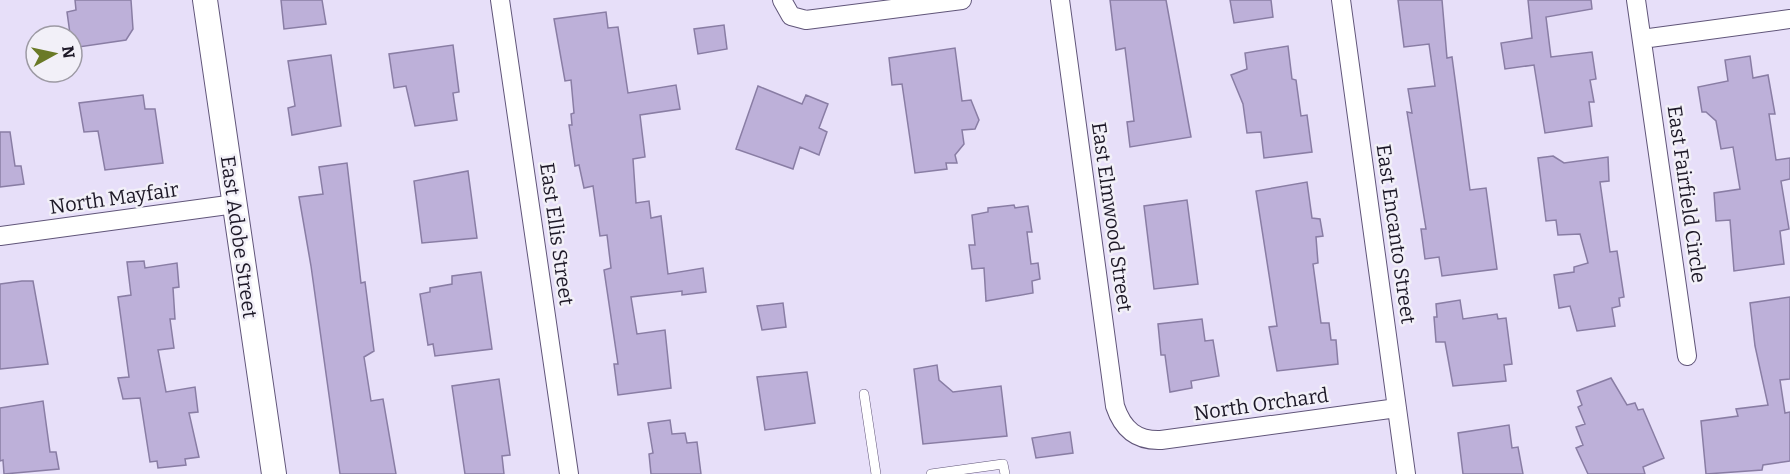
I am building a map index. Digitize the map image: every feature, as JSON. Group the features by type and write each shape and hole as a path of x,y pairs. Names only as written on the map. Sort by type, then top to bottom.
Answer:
{"street":[{"name":"East Adobe Street","path":"205,0 274,474"},
{"name":"East Ellis Street","path":"500,0 569,474"},
{"path":"782,0 791,16 815,20 962,0"},
{"name":"East Elmwood Street","path":"1060,0 1115,406 1124,427 1132,434"},
{"name":"East Encanto Street","path":"1341,0 1406,474"},
{"name":"East Fairfield Circle","path":"1636,0 1687,356"},
{"path":"1642,39 1790,19"},
{"name":"North Mayfair","path":"0,236 235,204"},
{"name":"North Orchard","path":"1132,434 1150,441 1161,440 1397,408"}],"lane":[{"path":"864,394 876,474"},
{"path":"931,474 1003,464 1005,474"}],"building":[{"path":"75,0 131,0 133,29 126,40 84,46 84,24 69,24 67,12 76,10"},
{"path":"281,0 322,0 326,24 284,29"},
{"path":"1110,0 1166,0 1191,137 1130,147 1127,122 1134,121 1125,48 1116,50"},
{"path":"1230,0 1271,0 1273,17 1234,23"},
{"path":"1398,0 1442,0 1447,58 1452,57 1470,190 1486,188 1497,269 1442,276 1439,257 1425,259 1421,229 1426,229 1407,112 1412,113 1408,89 1435,86 1429,44 1404,47"},
{"path":"1528,0 1591,0 1592,9 1546,17 1551,57 1592,52 1596,79 1590,80 1594,102 1589,102 1592,126 1545,133 1534,65 1505,69 1501,43 1532,38"},
{"path":"606,12 608,28 618,27 628,93 676,85 680,109 640,115 645,157 633,159 636,203 649,201 651,218 661,216 668,274 703,268 706,292 682,295 682,291 631,297 637,334 665,330 671,388 618,395 614,364 618,364 604,270 611,268 607,235 600,236 593,186 584,188 579,165 575,166 569,125 572,125 571,114 574,113 571,80 565,81 554,19"},
{"path":"724,25 727,49 698,54 694,29"},
{"path":"453,45 459,92 453,93 457,120 415,126 406,86 394,88 389,54"},
{"path":"1288,46 1292,79 1296,80 1301,116 1307,115 1312,152 1264,158 1261,132 1247,133 1243,104 1231,75 1247,69 1245,53"},
{"path":"955,48 962,101 971,100 979,120 975,129 962,130 964,144 955,155 957,163 946,163 947,169 915,173 902,84 892,85 889,58"},
{"path":"331,55 341,126 292,135 288,108 295,106 288,61"},
{"path":"1750,56 1753,78 1768,75 1775,114 1769,114 1776,160 1790,158 1790,179 1781,181 1789,229 1780,231 1784,264 1734,271 1730,220 1716,221 1714,193 1740,189 1733,147 1721,149 1716,121 1706,112 1702,112 1698,87 1728,81 1725,60"},
{"path":"758,86 802,104 806,95 828,104 819,128 827,132 819,155 800,147 793,169 736,149"},
{"path":"143,95 145,109 155,109 163,163 105,170 98,131 84,132 79,103"},
{"path":"0,132 10,132 15,166 21,166 24,184 0,187"},
{"path":"1553,156 1564,163 1608,157 1609,181 1600,182 1610,252 1617,251 1624,297 1619,298 1620,306 1612,308 1615,326 1577,331 1570,306 1559,308 1554,275 1574,272 1574,267 1588,263 1580,234 1558,235 1556,220 1546,221 1538,158"},
{"path":"347,163 361,283 365,282 374,351 364,357 371,401 383,399 396,474 340,474 299,197 323,194 319,167"},
{"path":"468,171 477,238 422,243 414,181"},
{"path":"1307,182 1312,218 1320,219 1323,236 1316,237 1318,263 1313,264 1321,323 1329,323 1331,340 1336,340 1338,364 1277,371 1269,327 1277,326 1256,191"},
{"path":"1187,200 1198,284 1154,289 1144,206"},
{"path":"1014,205 1015,208 1028,206 1032,232 1027,232 1031,264 1038,263 1040,279 1032,281 1033,293 986,301 984,268 972,269 969,245 975,245 972,215 988,212 988,208"},
{"path":"144,261 145,268 177,263 179,287 173,288 175,319 170,319 174,348 158,350 166,392 195,387 198,412 189,413 199,457 185,459 186,465 158,468 157,461 150,462 140,398 123,399 118,378 129,377 118,297 131,295 127,262"},
{"path":"481,272 492,349 435,356 433,344 428,345 420,294 430,292 430,288 452,284 452,276"},
{"path":"33,281 48,364 0,369 0,284"},
{"path":"1790,297 1790,379 1780,380 1785,413 1790,412 1790,461 1763,465 1762,470 1706,474 1701,421 1738,416 1736,409 1768,405 1755,346 1750,303"},
{"path":"1460,300 1463,319 1497,314 1498,319 1506,318 1512,364 1504,365 1506,381 1453,386 1445,342 1436,342 1434,317 1437,317 1436,304"},
{"path":"783,303 786,327 762,330 757,306"},
{"path":"1202,319 1205,341 1213,340 1219,376 1191,381 1192,388 1170,392 1165,355 1161,355 1158,324"},
{"path":"937,365 939,380 953,392 1001,386 1007,436 923,444 914,369"},
{"path":"807,372 815,423 765,430 757,377"},
{"path":"1611,378 1627,405 1635,403 1638,410 1643,409 1664,458 1643,467 1645,474 1588,474 1576,448 1583,445 1576,427 1585,424 1578,407 1582,405 1577,391"},
{"path":"499,379 510,455 502,456 504,474 465,474 452,386"},
{"path":"43,401 50,452 56,452 59,469 4,474 3,460 0,461 0,408"},
{"path":"670,420 672,434 685,433 687,443 697,442 701,474 651,474 649,454 653,453 648,423"},
{"path":"1509,425 1512,448 1518,447 1523,474 1463,474 1458,433"},
{"path":"1070,432 1073,453 1036,458 1032,438"}]}
